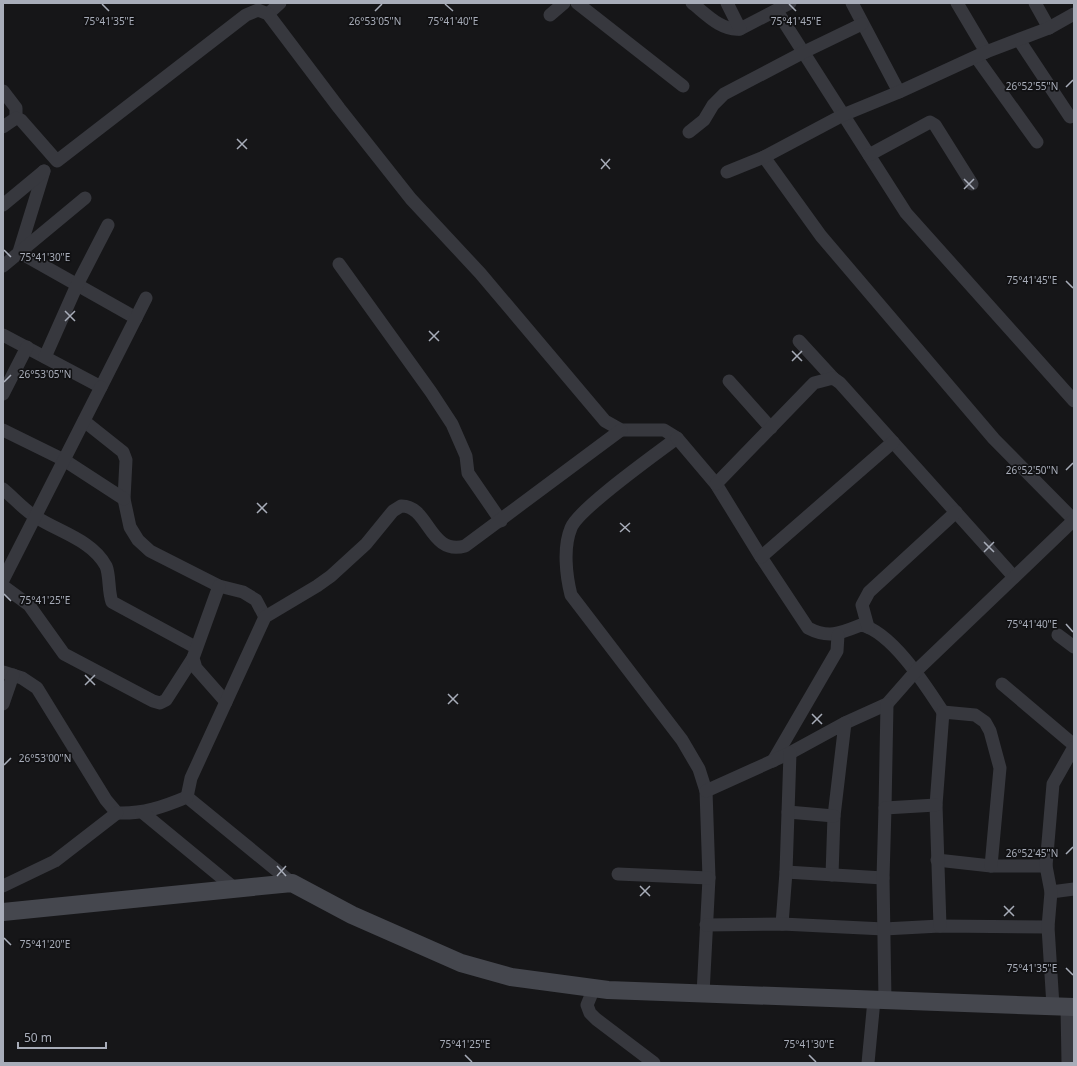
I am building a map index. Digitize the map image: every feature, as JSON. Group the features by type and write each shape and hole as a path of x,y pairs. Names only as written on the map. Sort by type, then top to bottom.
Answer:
{"street":[{"path":"268,14 280,3"},
{"path":"550,15 564,3"},
{"path":"576,3 683,86"},
{"path":"692,3 724,28 732,30 740,29 790,3"},
{"path":"727,3 740,29"},
{"path":"852,3 899,92"},
{"path":"957,3 981,55 1037,142"},
{"path":"1035,3 1049,28"},
{"path":"3,205 44,171 246,15 258,10 268,14 411,199 480,273 604,421 621,430 664,430 677,438 716,484 761,557 808,628 818,634 838,635 861,625 868,626 878,632 916,671 943,712 936,805 940,926"},
{"path":"777,11 906,214 1074,401"},
{"path":"727,172 764,157 843,115 899,92 981,55 1049,28 1074,14"},
{"path":"689,132 704,120 713,105 724,94 804,52 862,24"},
{"path":"1019,40 1070,117"},
{"path":"3,91 16,108 16,118"},
{"path":"16,118 21,120 57,162"},
{"path":"3,127 16,118"},
{"path":"869,156 930,122 935,125 972,184"},
{"path":"706,791 790,753 846,723 887,704 916,671 1074,520 989,433 821,236 764,157"},
{"path":"19,252 44,171"},
{"path":"3,266 84,198"},
{"path":"45,357 77,285 108,225"},
{"path":"19,252 136,318"},
{"path":"339,264 444,411 463,449 468,473 501,521"},
{"path":"3,580 146,298"},
{"path":"3,335 101,387"},
{"path":"799,341 833,378 840,383 1014,577"},
{"path":"3,394 27,347"},
{"path":"716,484 814,383 833,378"},
{"path":"729,381 771,428"},
{"path":"84,421 123,452 126,460 124,499 130,527 138,540 150,551 219,586 243,592 256,600 265,617"},
{"path":"3,430 64,460 124,499"},
{"path":"187,797 191,778 265,617 331,576 366,544 393,511 401,506 412,508 445,546 455,549 465,546 501,521 621,430"},
{"path":"677,438 586,509 571,527 567,539 567,579 571,594 682,740 699,769 706,791 709,878 703,994"},
{"path":"761,557 892,442"},
{"path":"3,489 35,517 74,537 87,546 101,560 107,570 108,592 112,602 194,652"},
{"path":"868,626 862,605 869,592 956,512"},
{"path":"3,586 29,605 64,654 153,701 160,703 166,700 194,652 219,586"},
{"path":"773,761 837,650 838,635"},
{"path":"1058,635 1074,647"},
{"path":"194,652 196,668 226,702"},
{"path":"3,704 8,673 29,682 37,688 106,800 118,813"},
{"path":"1002,684 1074,746 1053,784 1046,866 1051,892 1048,927 1064,1007 1068,1063"},
{"path":"868,1063 879,1000 884,929 883,878 887,704"},
{"path":"943,712 975,715 985,722 990,731 1000,768 991,866"},
{"path":"832,875 834,816 846,723"},
{"path":"782,924 786,872 790,753"},
{"path":"3,886 55,861 118,813 152,811 187,797"},
{"path":"187,797 292,883 352,915 461,963 511,977 594,988 703,994 1064,1007"},
{"path":"885,808 936,805"},
{"path":"142,812 233,887"},
{"path":"788,812 834,816"},
{"path":"937,860 991,866 1046,866"},
{"path":"786,872 883,878"},
{"path":"618,874 709,878"},
{"path":"3,912 233,887 292,883"},
{"path":"1051,892 1074,889"},
{"path":"706,925 782,924 884,929 940,926 1048,927"},
{"path":"594,988 587,1005 590,1013 596,1020 654,1063"}]}
